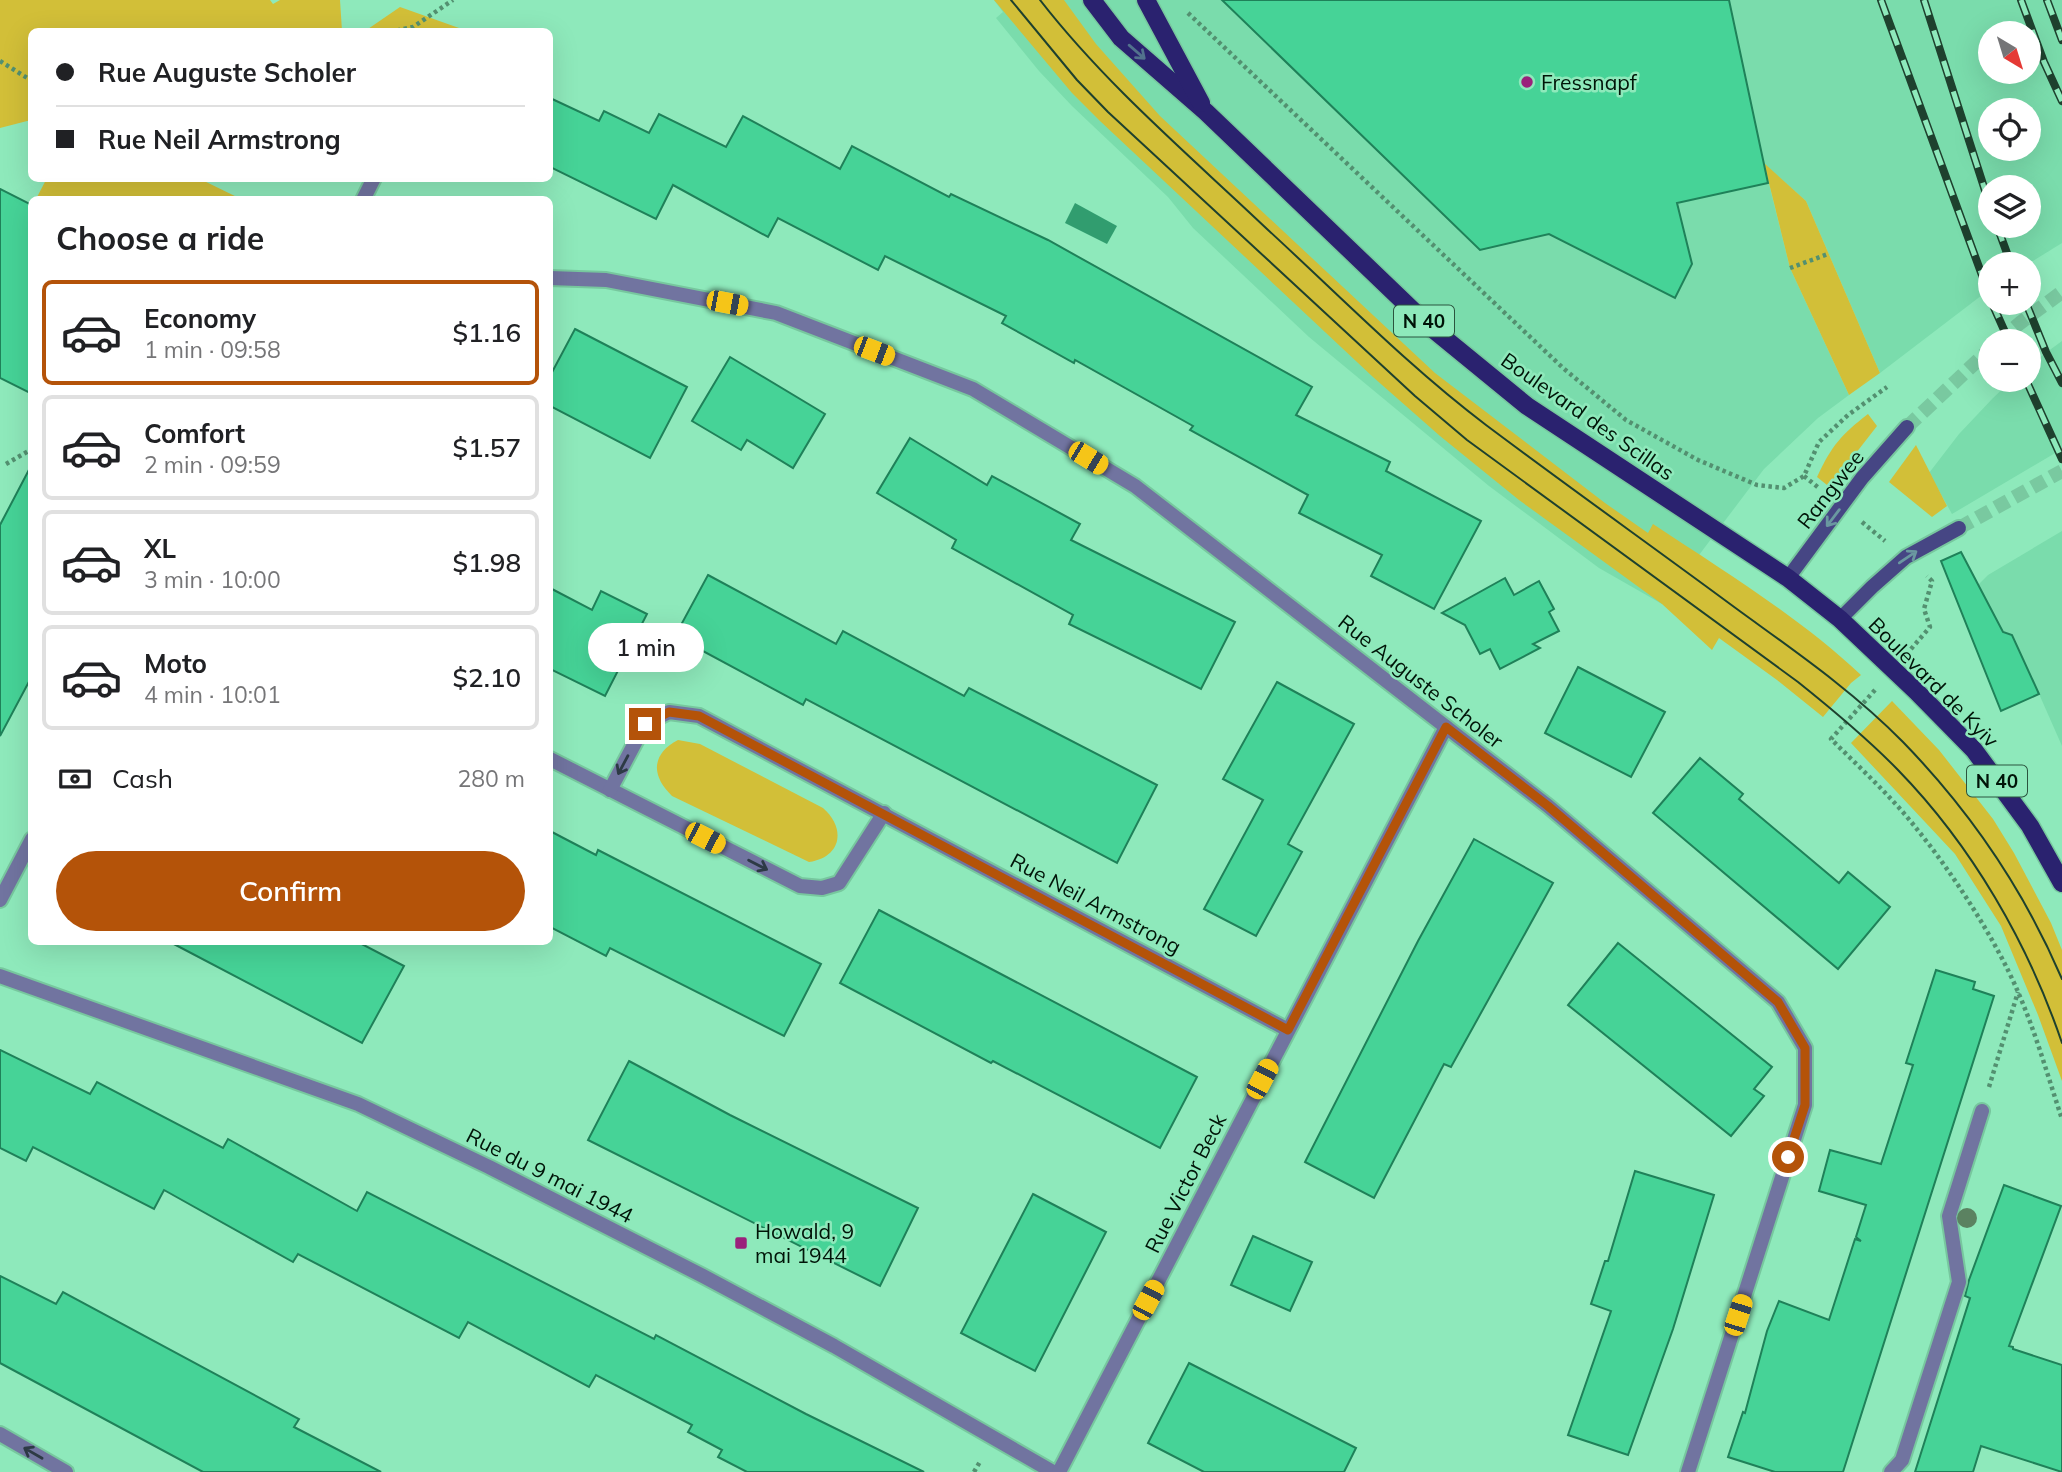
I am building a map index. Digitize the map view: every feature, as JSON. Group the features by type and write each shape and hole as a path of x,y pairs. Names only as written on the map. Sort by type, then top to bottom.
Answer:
{"main road":[{"name":"Boulevard des Scillas","path":"1092,0 1121,38 1206,112 1428,325 1527,406 1788,578 1840,619"},
{"name":"Boulevard des Scillas","path":"1146,0 1206,112"},
{"name":"Rangwee","path":"1788,578 1862,478 1907,427"},
{"path":"1840,619 1906,557 1959,528"},
{"name":"Boulevard de Kyiv","path":"1840,619 1974,750 2030,827 2062,883"}],"street":[{"name":"Rue Auguste Scholer","path":"553,278 607,280 776,313 973,389 1135,486 1548,806 1778,1002 1805,1048 1805,1105 1688,1472"},
{"name":"Rue Neil Armstrong","path":"610,790 645,724 669,712 699,716 1288,1030"},
{"name":"Rue Victor Beck","path":"1059,1472 1446,727"},
{"path":"553,761 800,886 822,888 839,883 884,813"},
{"path":"0,900 28,847"},
{"name":"Rue du 9 mai 1944","path":"0,976 358,1104 703,1276 834,1346 1053,1472"},
{"path":"1891,1472 1902,1460 1959,1282 1948,1216 1982,1111"},
{"path":"0,1434 66,1472"}],"path":[{"path":"413,28 453,0"},
{"path":"1183,9 1563,368 1626,420 1699,460 1757,485 1784,488 1804,476 1819,442 1847,415 1887,387"},
{"path":"0,61 28,78"},
{"path":"1790,268 1828,254"},
{"path":"6,464 28,451"},
{"path":"1924,634 1930,627 1924,609 1932,581"},
{"path":"1878,686 1831,739 1917,828 1990,938 2018,992 2062,1119"},
{"path":"1982,1111 2018,992"}],"shaded area":[{"path":"0,0 270,0 273,4 280,0 340,0 342,28 28,28 28,121 0,128"},
{"path":"994,0 2062,0 2062,243 2041,256 2041,252 1978,252 1978,298 1880,373 1806,201 1764,164 1790,268 1849,395 1818,418 1764,469 1662,604 1599,568 1489,486 1309,337 1193,228 1168,197 1072,106 996,18 1003,12"},
{"path":"994,0 1064,0 1096,44 1160,116 1435,373 1605,503 1648,533 1653,524 1734,577 1787,614 1861,675 1823,717 1719,638 1712,650 1662,604 1519,500 1373,377 1100,121 1072,93"},
{"path":"400,7 459,28 369,28"},
{"path":"1764,163 1806,201 1880,373 1849,395 1790,268"},
{"path":"45,182 206,182 235,196 38,196"},
{"path":"1075,203 1117,226 1107,244 1065,223"},
{"path":"2062,341 2062,449 1952,514 1929,473 1959,434 1999,392 2041,392 2041,356"},
{"path":"1868,414 1877,426 1842,471 1827,485 1817,477 1828,457 1844,435"},
{"path":"1916,445 1947,506 1932,517 1889,482"},
{"path":"2062,531 2062,746 2013,635 2003,632 1978,585 1988,575"},
{"path":"1892,701 1939,750 1993,819 2051,923 2062,950 2062,1081 2001,926 1955,854 1851,743"},
{"path":"678,740 700,744 823,808 835,824 837,841 834,848 820,859 809,862 672,796 660,781 657,766 663,752"}],"building":[{"name":"Fressnapf","path":"1222,0 1729,0 1768,183 1677,203 1692,264 1675,298 1549,234 1480,250"},
{"path":"553,99 599,121 604,111 649,133 659,114 726,147 743,116 840,169 852,146 949,197 951,194 1048,240 1312,387 1296,415 1390,462 1386,471 1481,521 1434,609 1371,576 1382,555 1299,513 1308,495 1190,430 1193,426 1002,323 1006,316 885,256 878,270 778,218 768,237 673,185 656,219 553,168"},
{"path":"0,189 28,203 28,392 0,378"},
{"path":"575,329 687,387 650,458 553,408 553,370"},
{"path":"730,357 825,414 793,468 747,440 741,450 692,421"},
{"path":"910,438 987,485 992,476 1080,524 1071,540 1235,622 1201,689 1069,624 1073,615 952,548 956,540 877,493"},
{"path":"28,472 28,684 0,736 0,525"},
{"path":"1961,552 2003,632 2012,635 2039,694 2001,711 1941,561"},
{"path":"708,575 836,644 843,631 964,696 969,688 1157,785 1117,863 806,699 803,705 675,636"},
{"path":"1505,578 1514,595 1539,581 1554,609 1549,612 1559,631 1533,644 1540,648 1500,669 1490,649 1480,654 1465,625 1442,613"},
{"path":"553,590 592,610 601,591 647,614 605,696 553,670"},
{"path":"1578,667 1665,712 1631,777 1545,733"},
{"path":"1277,682 1354,724 1288,844 1302,852 1256,936 1204,909 1263,800 1223,779"},
{"path":"1700,758 1743,794 1739,799 1839,883 1848,872 1890,907 1838,969 1653,813"},
{"path":"553,833 596,855 598,850 821,964 784,1036 610,948 606,956 553,929"},
{"path":"1474,839 1553,883 1451,1067 1444,1064 1374,1198 1305,1162 1418,941"},
{"path":"879,910 1197,1077 1160,1148 840,983"},
{"path":"1618,943 1772,1067 1754,1089 1764,1096 1731,1136 1568,1005"},
{"path":"176,945 364,945 404,966 362,1043"},
{"path":"1936,970 1975,982 1973,989 1994,996 1843,1472 1775,1472 1728,1457 1743,1412 1745,1413 1767,1331 1779,1301 1829,1320 1855,1239 1861,1241 1856,1237 1866,1205 1819,1191 1830,1150 1881,1164 1913,1065 1906,1063"},
{"path":"0,1050 90,1094 97,1082 223,1148 228,1139 357,1211 367,1192 654,1339 656,1335 924,1472 747,1472 718,1457 722,1450 688,1432 692,1425 596,1375 589,1387 468,1322 459,1338 298,1254 293,1262 164,1190 154,1209 33,1147 26,1161 0,1148"},
{"path":"629,1061 730,1115 918,1208 880,1286 588,1140"},
{"path":"1635,1171 1714,1195 1673,1329 1628,1455 1568,1435 1611,1311 1591,1304 1605,1261 1608,1261"},
{"path":"2004,1185 2061,1206 2009,1346 2062,1365 2062,1472 1981,1446 1973,1472 1915,1472 1970,1298 1965,1296 1969,1280"},
{"path":"1033,1194 1106,1232 1035,1371 961,1333"},
{"path":"1253,1236 1312,1262 1290,1311 1231,1285"},
{"path":"0,1276 56,1304 63,1292 299,1419 294,1427 381,1472 203,1472 0,1363"},
{"path":"1189,1363 1356,1448 1344,1472 1204,1472 1148,1443"}],"tunnel":[{"path":"2013,329 2062,292"},
{"path":"1907,427 1978,360"},
{"path":"1959,528 2062,471"}],"tram line":[{"path":"1011,0 1077,80 1108,112 1415,396 1467,440 1798,682 1850,724 1886,758 1925,799 1950,831 1995,898 2032,969 2062,1043"},
{"path":"1040,0 1092,61 1149,119 1429,379 1518,449 1845,689 1903,742 1951,796 1993,853 2031,914 2062,979"}],"railway":[{"path":"1881,0 1978,264"},
{"path":"1924,0 1980,175"},
{"path":"2021,0 2062,101"},
{"path":"2047,0 2062,40"},
{"path":"2001,238 2007,252"},
{"path":"1997,315 2004,329"},
{"path":"2031,315 2062,383"},
{"path":"2031,392 2062,459"}],"place":[{"name":"Fressnapf","path":"1527,82"},
{"name":"Howald, 9 mai 1944","path":"741,1243"}],"route":[{"path":"645,724 669,712 699,716 1288,1030 1446,727 1548,806 1778,1002 1805,1048 1805,1105 1788,1157"}]}
